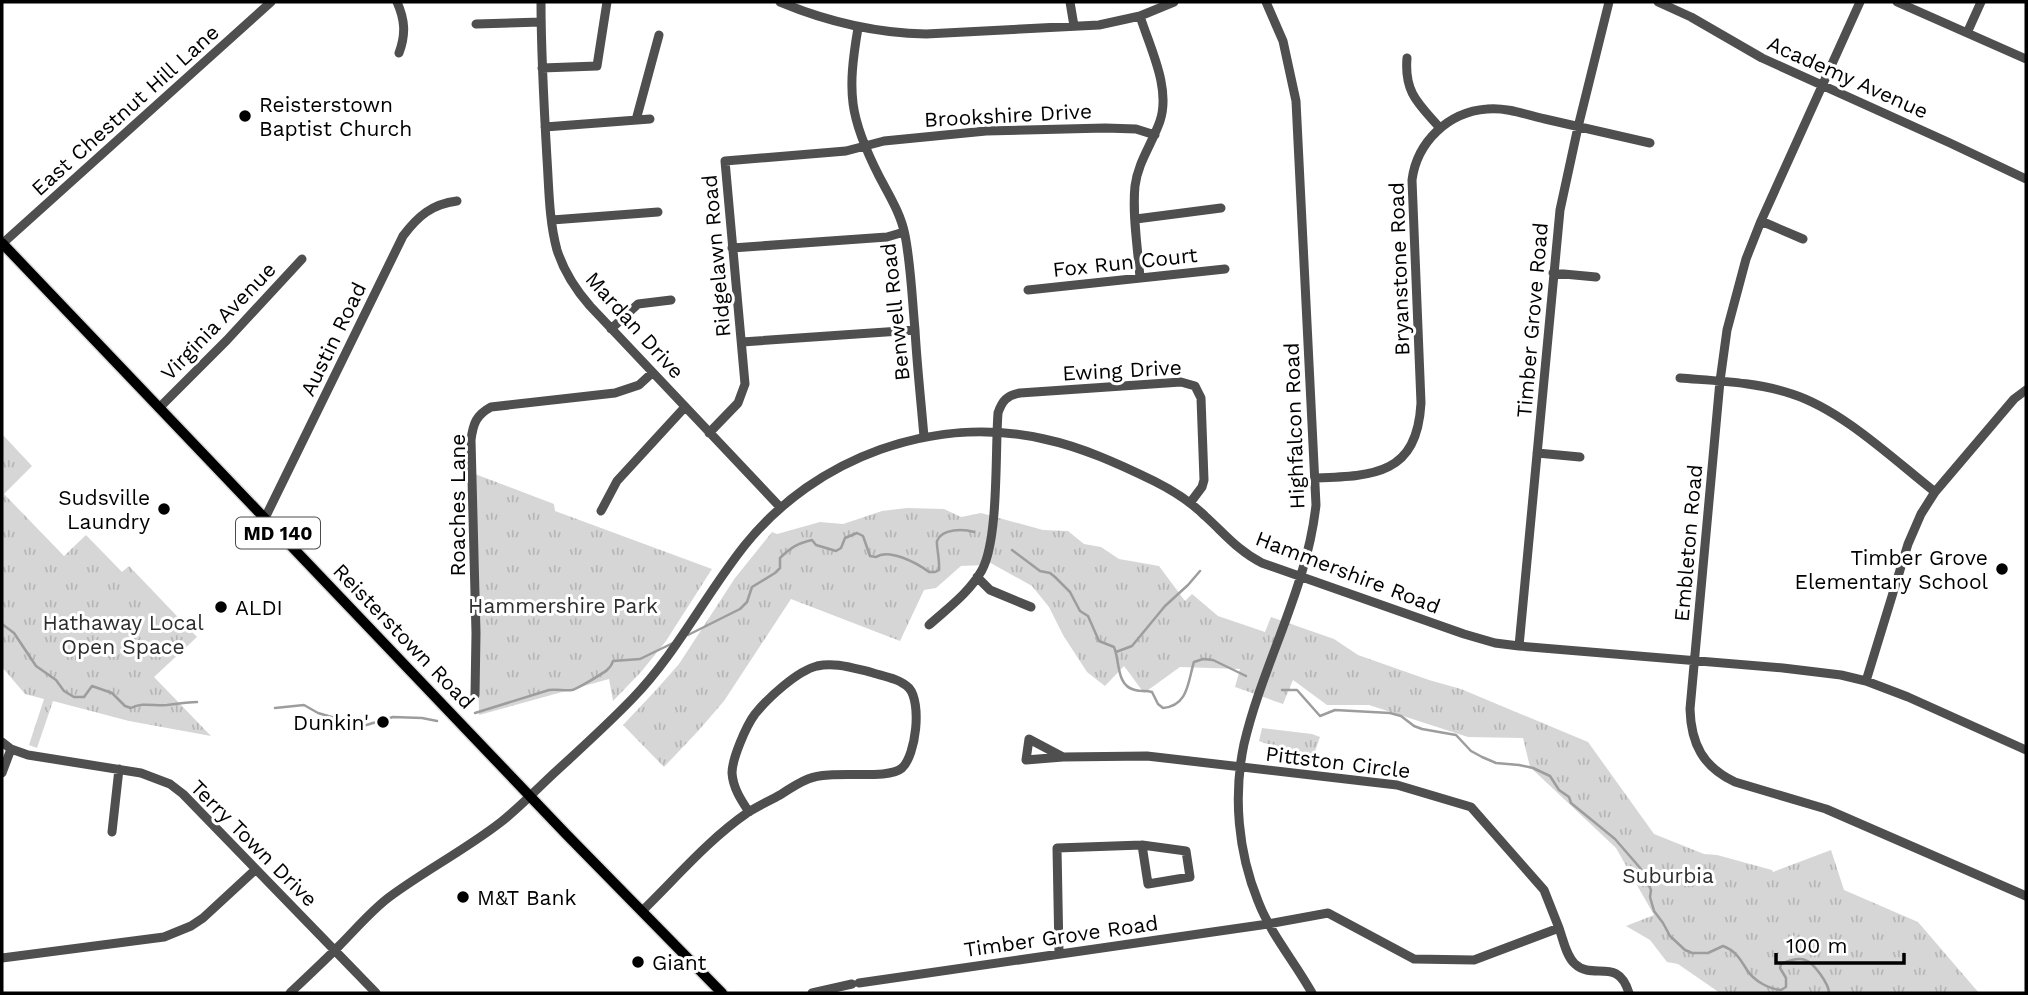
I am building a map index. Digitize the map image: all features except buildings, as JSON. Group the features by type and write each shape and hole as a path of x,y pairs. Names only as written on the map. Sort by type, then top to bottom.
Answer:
{"main road":[{"name":"Reisterstown Road","path":"2,244 722,993"}],"street":[{"name":"East Chestnut Hill Lane","path":"2,244 271,2"},
{"path":"397,2 404,17 405,28 399,53"},
{"name":"Mardan Drive","path":"541,2 542,68 552,220 557,251 567,274 579,294 780,507"},
{"path":"542,68 597,66 607,2"},
{"path":"780,2 858,28 926,34 1117,22 1174,2"},
{"path":"1070,2 1074,26"},
{"name":"Highfalcon Road","path":"1266,2 1283,41 1296,101 1315,478 1313,529 1309,550 1249,724 1238,792 1241,838 1250,880 1268,924 1311,993"},
{"name":"Timber Grove Road","path":"1519,646 1560,211 1609,2"},
{"name":"Academy Avenue","path":"1658,2 1691,17 1762,58 2026,179"},
{"name":"Embleton Road","path":"1860,2 1761,221 1732,306 1720,381 1690,727 1701,755 1711,768 1723,777 1826,809 2026,896"},
{"path":"1897,2 2026,59"},
{"path":"1967,33 1981,2"},
{"path":"1140,16 1159,75 1163,110 1155,135 1137,173 1134,201 1140,278"},
{"path":"477,24 541,22"},
{"name":"Benwell Road","path":"858,28 851,90 856,124 864,146 900,216 904,232 910,268 924,437"},
{"path":"636,120 659,35"},
{"path":"1407,58 1406,72 1410,91 1440,128"},
{"name":"Bryanstone Road","path":"1315,478 1369,475 1391,466 1408,449 1418,428 1421,403 1412,180 1420,152 1440,128 1463,114 1495,108 1650,144"},
{"path":"545,127 650,118"},
{"name":"Brookshire Drive","path":"864,146 897,140 1036,128 1136,129 1155,135"},
{"name":"Ridgelawn Road","path":"709,433 738,403 743,393 745,372 725,161 846,151 864,146"},
{"name":"Austin Road","path":"265,518 403,236 418,217 430,208 444,202 457,201"},
{"path":"1136,219 1221,208"},
{"path":"552,220 657,212"},
{"path":"1761,221 1803,239"},
{"path":"732,248 887,237 904,232"},
{"name":"Virginia Avenue","path":"159,408 228,340 302,258"},
{"name":"Fox Run Court","path":"1028,290 1225,269"},
{"path":"1553,273 1596,277"},
{"path":"611,329 638,304 671,300"},
{"path":"742,341 915,330"},
{"name":"Roaches Lane","path":"475,695 471,440 474,423 483,411 491,407 615,393 639,385 652,373"},
{"path":"1680,378 1772,388 1810,401 1847,423 1935,492"},
{"name":"Ewing Drive","path":"997,432 1000,406 1013,394 1189,383 1195,386 1200,398 1204,480 1190,503"},
{"path":"1866,681 1908,544 1921,514 1935,492 2014,399 2026,390"},
{"path":"601,511 617,481 685,407"},
{"path":"929,625 960,598 977,577 987,558 991,538 997,432"},
{"name":"Hammershire Road","path":"290,993 386,900 502,821 605,726 654,675 745,545 780,507 814,482 852,460 881,448 924,437 997,432 1043,438 1095,454 1154,482 1190,503 1239,550 1262,563 1495,643 1815,671 1866,681 2026,750"},
{"path":"1536,453 1580,457"},
{"path":"977,577 990,590 1031,607"},
{"path":"642,911 717,838 749,812 807,780 820,775 897,772 903,767 911,751 916,718 914,696 909,689 893,679 842,665 816,666 802,672 755,715 732,765 735,789 749,812"},
{"name":"Terry Town Drive","path":"2,743 42,758 149,775 170,784 183,794 376,993"},
{"path":"2,773 11,748"},
{"name":"Pittston Circle","path":"1063,757 1147,756 1397,785 1471,807 1544,890 1573,963 1580,968 1617,974 1629,993"},
{"path":"112,832 119,769"},
{"path":"1059,953 1057,848 1142,845 1186,851 1190,877 1148,884 1142,845"},
{"path":"2,958 164,937 203,918 256,869"},
{"path":"1268,924 1328,914 1414,959 1474,960 1559,928"},
{"name":"Timber Grove Road","path":"812,993 1059,953 1268,924"}],"green space":[{"name":"Hathaway Local Open Space","path":"2,434 32,466 4,494 64,556 86,535 122,572 129,566 197,637 154,677 211,736 129,721 53,701 37,748 29,745 44,699 25,694 2,667"},
{"name":"Hammershire Park","path":"475,474 554,504 555,511 712,569 666,641 613,701 609,679 479,715"},
{"name":"Suburbia","path":"907,508 944,509 961,517 981,513 1043,530 1068,531 1084,544 1101,547 1119,559 1159,566 1185,601 1192,594 1218,616 1265,632 1271,617 1334,639 1358,655 1461,689 1588,742 1654,834 1704,854 1717,855 1773,872 1831,850 1844,890 1918,922 1979,993 1720,993 1678,964 1667,962 1650,940 1626,926 1654,915 1616,848 1530,767 1523,738 1468,737 1369,705 1327,705 1293,680 1283,704 1235,687 1240,669 1180,667 1144,693 1124,666 1105,686 1087,672 1049,607 1032,586 987,561 983,565 961,566 936,588 924,590 900,641 791,599 724,701 664,767 623,725 679,664 735,578 772,532 777,534 820,522 843,524 882,511"},
{"path":"1262,728 1320,737 1312,760 1259,741"}],"waterway":[{"path":"688,635 740,609 747,602 752,587 775,573 780,568 780,558 802,543 812,540 816,545 836,551 841,548 845,538 857,533 863,536 870,556 895,555 929,572 935,572 939,570 937,541 940,537 954,530 974,532"},
{"path":"1012,550 1040,571 1050,573 1070,592 1080,611 1088,616 1099,641 1114,647 1125,684 1135,690 1152,692 1163,708 1172,706 1183,697 1194,662 1213,660 1246,676"},
{"path":"1116,652 1132,646 1165,606 1200,571"},
{"path":"2,624 14,633 36,666 74,697 84,697 92,686 112,693 125,706 131,708 197,702"},
{"path":"475,713 549,690 574,689 605,672 613,661 640,659 673,643"},
{"path":"1282,690 1297,690 1320,716 1335,710 1390,713 1401,716 1422,729 1456,735 1471,751 1496,763 1533,768 1550,776 1559,790 1569,797 1571,803 1615,839 1641,869 1651,890 1654,911 1670,936 1685,950 1708,953 1723,946 1734,953 1758,981 1781,990 1786,987 1781,964 1802,959 1813,965 1827,984 1829,993"},
{"path":"275,708 304,705 335,718 353,719 363,726 393,717 437,721"}],"place":[{"name":"Reisterstown Baptist Church","path":"245,116"},
{"name":"Sudsville Laundry","path":"164,509"},
{"name":"Timber Grove Elementary School","path":"2002,569"},
{"name":"ALDI","path":"221,607"},
{"name":"Dunkin'","path":"383,722"},
{"name":"M&T Bank","path":"463,897"},
{"name":"Giant","path":"638,962"}]}
